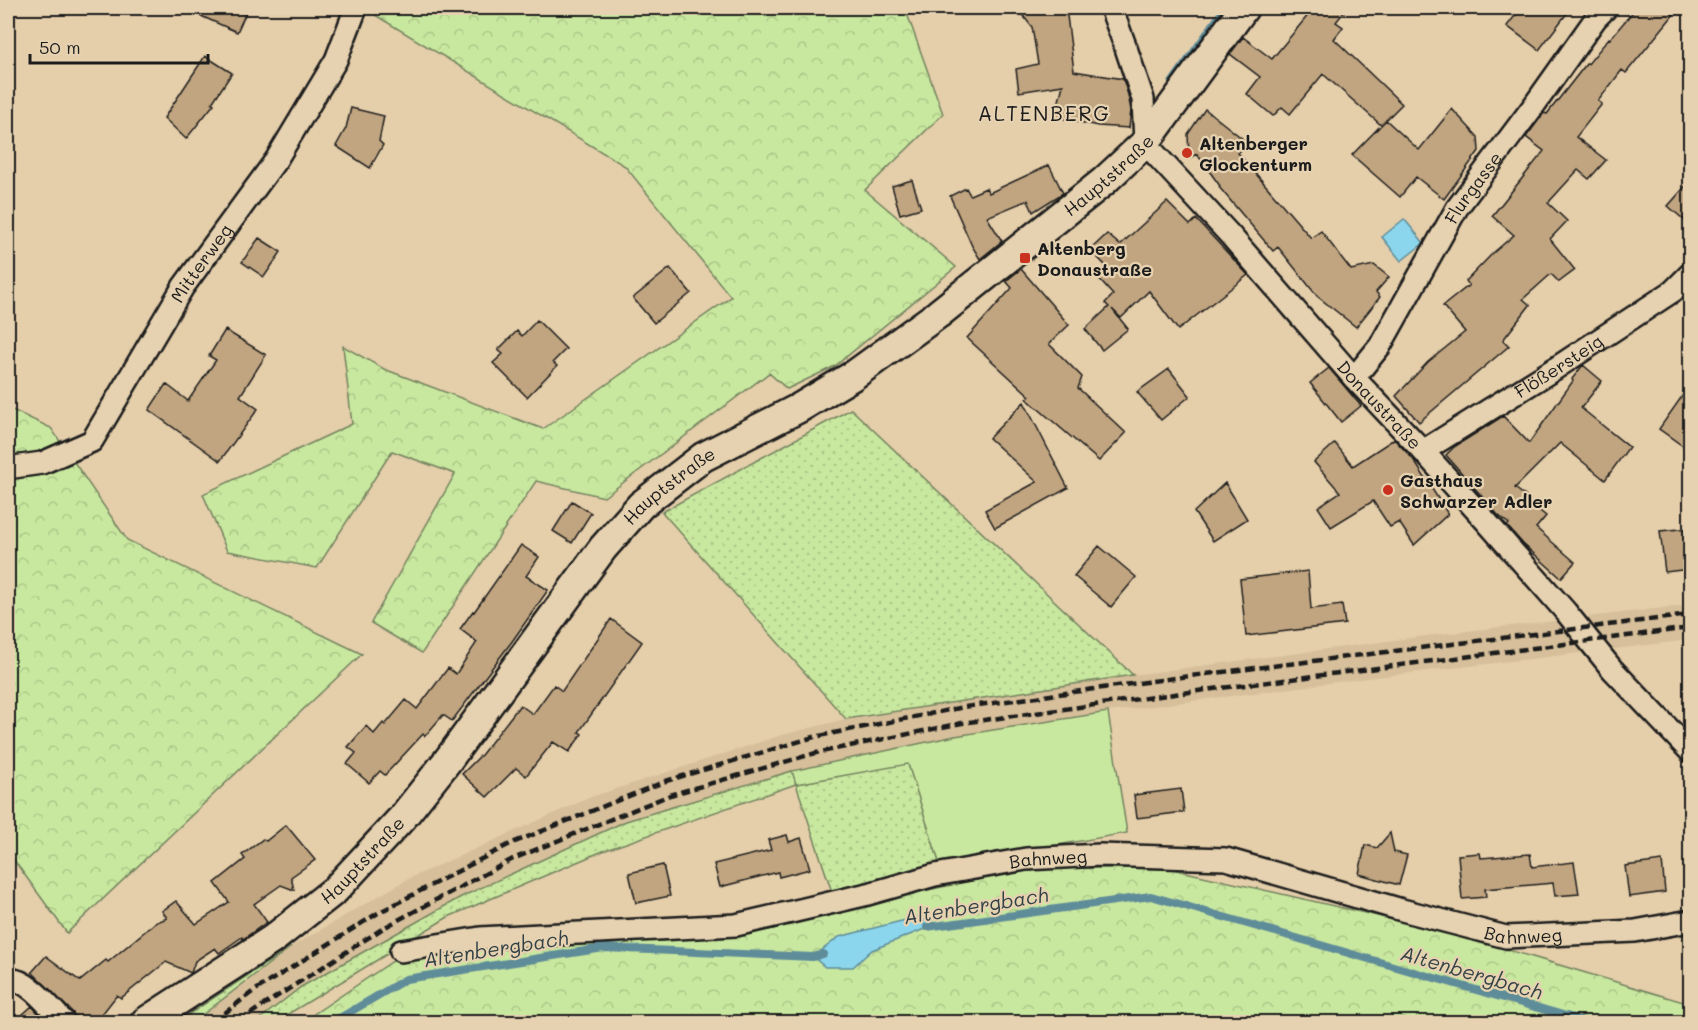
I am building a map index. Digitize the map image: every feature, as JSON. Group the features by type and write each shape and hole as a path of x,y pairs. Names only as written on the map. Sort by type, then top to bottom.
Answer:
{"main road":[{"name":"Hauptstraße","path":"145,1023 273,939 342,882 402,818 448,760 603,548 641,505 703,457 799,408 854,375 938,314 1103,182 1145,143 1244,8"}],"street":[{"name":"Mitterweg","path":"8,465 14,467 42,463 92,441 183,287 276,160 336,60 356,8"},
{"path":"1110,8 1143,99 1145,143"},
{"name":"Flurgasse","path":"1354,378 1380,346 1457,207 1535,104 1596,18 1606,8"},
{"name":"Donaustraße","path":"1145,143 1566,612 1612,669 1690,751"},
{"name":"Flößersteig","path":"1423,451 1673,291 1690,274"},
{"name":"Bahnweg","path":"401,951 480,938 736,925 868,894 935,875 1026,859 1100,855 1226,859 1402,910 1506,937 1635,931 1690,921"},
{"path":"8,979 16,979 36,993 64,1023"}],"shaded area":[{"path":"1690,605 1690,640 1368,678 1108,712 955,736 792,771 626,821 301,987 256,1022 193,1022 291,947 408,879 591,797 782,735 846,719 1133,675 1425,636"}],"green space":[{"path":"379,8 905,8 943,114 865,190 956,267 835,366 787,389 769,373 604,497 536,481 422,653 371,623 455,474 392,451 317,568 227,551 203,494 352,424 343,346 384,369 543,429 731,297 625,166 375,15"},
{"path":"8,408 51,428 127,540 362,654 67,933 8,852"},
{"path":"851,409 1133,675 846,719 662,512"},
{"path":"1108,712 1127,833 940,865 908,764 796,784 792,771 955,736"},
{"path":"908,763 940,865 833,895 796,784 603,851 448,917 275,1022 256,1022 301,987 461,897 626,821 792,771 797,784"},
{"path":"1031,868 1168,868 1452,933 1690,1004 1690,1022 302,1022 396,959 581,937 769,930 900,896"},
{"path":"291,947 193,1022 177,1022"}],"water":[{"path":"1404,219 1424,243 1401,261 1382,237"},
{"path":"917,917 937,924 872,950 853,967 825,967 813,957 839,937"}],"building":[{"path":"183,8 248,8 237,32"},
{"path":"1017,8 1066,8 1074,71 1123,79 1131,110 1129,128 1098,126 1055,117 1063,85 1019,92 1016,69 1038,64 1032,27"},
{"path":"1314,8 1347,8 1336,22 1343,27 1334,39 1402,104 1381,125 1323,74 1290,114 1282,107 1273,116 1247,94 1260,77 1230,54 1243,37 1272,59"},
{"path":"1521,8 1571,8 1539,50 1507,26"},
{"path":"1636,8 1679,8 1626,73 1622,70 1598,101 1602,104 1576,137 1606,160 1589,179 1578,170 1548,203 1567,221 1550,239 1575,270 1559,282 1551,274 1523,299 1530,305 1503,340 1509,346 1419,422 1396,396 1428,362 1465,332 1443,306 1469,285 1466,281 1514,235 1492,216 1544,151 1526,137 1544,113 1547,114 1587,63"},
{"path":"205,56 232,73 212,103 214,104 186,139 164,118"},
{"path":"351,108 384,116 379,141 383,145 370,168 336,146 346,128"},
{"path":"1205,109 1248,143 1238,153 1311,238 1321,231 1351,270 1374,265 1389,277 1376,292 1380,297 1356,327 1317,296 1278,247 1273,251 1219,187 1197,154 1189,158 1188,134"},
{"path":"1452,109 1478,137 1479,151 1444,199 1416,177 1400,197 1352,155 1386,120 1419,150"},
{"path":"1049,165 1063,193 1033,212 1028,200 987,217 1002,241 980,259 950,196 966,188 970,195 986,188 989,193"},
{"path":"912,180 921,208 900,214 892,186"},
{"path":"1690,181 1690,225 1668,206"},
{"path":"1167,202 1190,225 1196,219 1248,275 1178,330 1149,291 1121,318 1112,309 1128,329 1102,350 1085,329 1109,307 1105,303 1113,295 1096,276 1107,267 1090,250 1107,234 1120,245"},
{"path":"259,238 281,252 264,277 242,262"},
{"path":"670,268 691,293 654,323 633,298"},
{"path":"1021,269 1069,325 1049,344 1082,377 1078,388 1126,433 1099,461 1027,399 1030,396 967,338 1012,288 1006,281"},
{"path":"537,320 566,349 553,362 557,366 527,397 493,363 503,354 498,350 517,331 522,336"},
{"path":"225,330 266,355 240,396 258,409 220,461 149,410 166,384 188,401 216,360 209,356"},
{"path":"1583,365 1602,381 1581,408 1629,447 1605,480 1560,443 1515,488 1546,516 1536,528 1575,562 1561,578 1523,544 1507,526 1509,524 1498,515 1446,455 1454,447 1503,416 1529,443"},
{"path":"1329,368 1361,406 1341,422 1310,383"},
{"path":"1169,369 1190,396 1161,420 1137,392"},
{"path":"1690,385 1690,451 1659,429"},
{"path":"1024,402 1068,488 995,528 985,510 1037,482 989,438"},
{"name":"Gasthaus Schwarzer Adler","path":"1394,439 1413,459 1448,514 1414,545 1399,522 1390,527 1373,501 1331,527 1318,507 1340,492 1314,462 1335,443 1353,466"},
{"path":"1225,483 1247,519 1213,541 1194,512"},
{"path":"572,501 591,513 572,543 553,531"},
{"path":"1690,528 1690,569 1665,572 1660,531"},
{"path":"521,545 539,557 526,576 548,590 452,721 443,715 385,775 380,771 369,783 347,764 356,753 348,747 366,726 374,734 383,723 385,725 406,700 417,709 448,668 456,674 477,642 460,629"},
{"path":"1099,546 1136,577 1111,607 1074,576"},
{"path":"1308,571 1311,609 1342,605 1345,624 1246,636 1240,579"},
{"path":"611,619 642,642 579,732 582,734 569,752 553,742 526,776 516,768 487,797 462,774 482,754 520,705 533,714 554,685 562,691"},
{"path":"1181,789 1184,812 1137,818 1134,795"},
{"path":"286,825 315,860 291,877 294,890 281,885 254,904 267,922 219,953 215,948 195,961 191,973 166,962 121,998 117,995 95,1023 76,1023 73,1013 32,972 46,956 80,981 106,960 108,962 155,923 167,918 162,911 176,901 196,924 229,902 215,883 245,859 242,855 263,839 266,841"},
{"path":"1390,833 1394,852 1407,855 1399,885 1359,874 1365,845 1377,848"},
{"path":"787,835 789,842 801,838 810,869 779,877 778,872 720,887 714,864 771,850 768,840"},
{"path":"1480,853 1481,858 1530,854 1532,867 1574,862 1579,894 1555,896 1553,883 1485,889 1486,897 1462,899 1458,855"},
{"path":"1662,861 1665,892 1629,897 1625,866"},
{"path":"663,865 670,896 636,903 629,873"},
{"path":"32,1006 47,1023 13,1023"}],"waterway":[{"name":"Altenbergbach","path":"1172,83 1225,8"},
{"name":"Altenbergbach","path":"927,927 1151,896 1587,1022"},
{"name":"Altenbergbach","path":"333,1022 406,979 604,948 813,957 823,954"}],"railway":[{"path":"213,1022 251,993 378,913 510,844 666,781 814,737 964,707 1182,677 1690,615"},
{"path":"239,1022 385,927 513,859 670,795 816,753 962,723 1690,628"}],"place":[{"name":"Altenberger Glockenturm","path":"1187,153"},
{"name":"Altenberg Donaustraße","path":"1025,258"},
{"name":"Gasthaus Schwarzer Adler","path":"1388,490"}],"district":[{"name":"ALTENBERG","path":"1044,112"}]}
